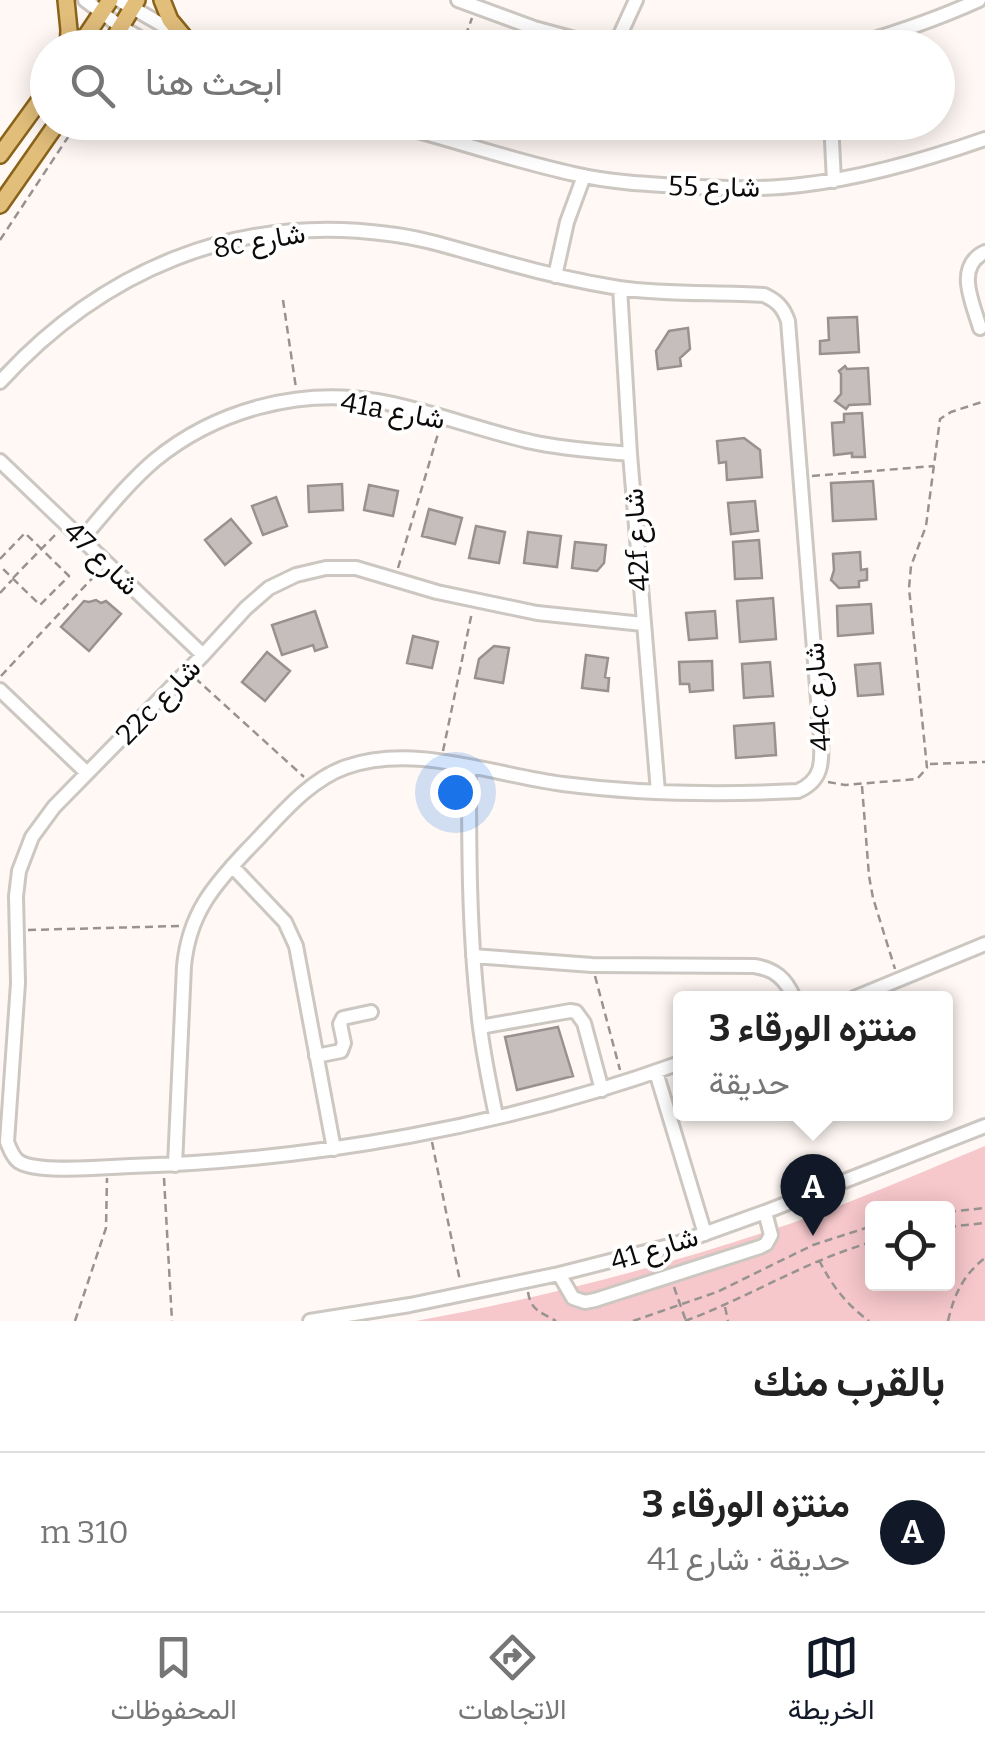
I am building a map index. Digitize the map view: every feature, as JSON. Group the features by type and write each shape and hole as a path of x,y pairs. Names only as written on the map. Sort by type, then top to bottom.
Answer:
{"main road":[{"path":"66,0 69,30"},
{"path":"162,0 178,30"},
{"path":"119,30 130,3"},
{"path":"90,30 106,7"},
{"path":"0,155 30,114"},
{"path":"0,206 46,140"}],"street":[{"path":"86,0 106,7 126,30"},
{"path":"458,0 542,30"},
{"path":"620,30 636,0"},
{"path":"905,30 979,0"},
{"path":"130,3 172,30"},
{"name":"شارع 55","path":"457,140 578,175 642,184 718,188 796,186 840,180 985,139"},
{"path":"834,140 840,180"},
{"path":"555,276 578,175"},
{"name":"8c شارع","path":"0,382 52,330 106,292 154,266 230,241 274,233 310,230 390,234 555,276 620,288 751,294"},
{"path":"980,328 966,278 969,266 985,252"},
{"name":"42f شارع","path":"620,288 658,792"},
{"name":"44c شارع","path":"191,926 232,866 312,785 368,760 419,758 562,784 658,792 798,791 817,778 822,755 788,320 775,300 751,294"},
{"name":"41a شارع","path":"82,539 153,462 184,439 255,408 298,399 374,400 530,442 630,454"},
{"name":"شارع 47","path":"0,460 203,656"},
{"name":"22c شارع","path":"108,1167 31,1167 11,1154 7,1142 18,984 20,871 27,848 46,817 246,608 270,588 296,575 326,568 356,568 537,614 643,624"},
{"path":"0,690 87,773"},
{"path":"469,768 473,956 480,1027 496,1116"},
{"path":"232,866 292,934 334,1148"},
{"path":"169,1165 186,943 191,926"},
{"path":"872,991 985,944"},
{"path":"473,956 592,965 766,968 777,973 790,991"},
{"path":"316,1056 343,1047 343,1018 371,1012"},
{"path":"480,1027 576,1012 584,1023 602,1090"},
{"path":"108,1167 226,1162 334,1148 496,1116 602,1090 673,1066"},
{"path":"656,1072 706,1234"},
{"name":"شارع 41","path":"310,1321 462,1294 633,1256 706,1234 985,1126"},
{"path":"560,1274 573,1298 586,1302 766,1244 771,1235 765,1212"}],"path":[{"path":"468,30 476,7"},
{"path":"0,240 66,140"},
{"path":"282,300 298,399"},
{"path":"817,778 838,784 862,784 917,779 925,772 928,764 909,581 911,566 926,526 940,419 985,402"},
{"path":"395,579 443,417"},
{"path":"801,477 935,466"},
{"path":"0,593 66,523"},
{"path":"0,559 25,533 68,576 40,604 0,566"},
{"path":"0,677 106,562"},
{"path":"441,762 475,601"},
{"path":"188,671 312,785"},
{"path":"928,764 985,762"},
{"path":"862,784 873,898 899,980"},
{"path":"16,930 191,926"},
{"path":"592,965 624,1083"},
{"path":"430,1130 462,1294"},
{"path":"169,1165 172,1321"},
{"path":"75,1321 106,1228 108,1167"},
{"path":"955,1211 985,1208"},
{"path":"955,1225 985,1223"},
{"path":"633,1321 718,1292 812,1245 865,1228"},
{"path":"670,1276 685,1321 819,1259 865,1244"},
{"path":"948,1321 956,1292 971,1268 985,1258"},
{"path":"819,1259 832,1285 869,1321"},
{"path":"525,1281 531,1306 556,1321"},
{"path":"724,1305 728,1321"}],"shaded area":[{"path":"985,1146 985,1321 416,1321 568,1289 667,1262 815,1215"}],"building":[{"path":"857,317 859,352 820,354 820,341 829,340 828,318"},
{"path":"688,328 690,349 680,358 681,366 658,369 656,351 669,331"},
{"path":"845,366 868,368 870,404 849,405 846,409 835,401 841,394 839,371"},
{"path":"862,413 865,457 852,457 852,453 834,455 832,423 844,422 844,414"},
{"path":"744,438 760,450 762,477 727,480 726,462 719,463 717,441"},
{"path":"873,481 876,519 833,521 831,483"},
{"path":"342,484 343,510 309,512 308,486"},
{"path":"369,485 398,491 393,516 364,510"},
{"path":"276,497 287,526 263,535 252,506"},
{"path":"755,501 758,531 731,534 728,503"},
{"path":"429,509 462,518 455,544 422,536"},
{"path":"231,519 251,543 225,565 205,540"},
{"path":"476,526 505,532 499,563 469,558"},
{"path":"528,532 561,536 557,567 524,563"},
{"path":"759,540 762,578 735,579 733,542"},
{"path":"575,542 606,545 604,563 597,571 572,568"},
{"path":"860,552 861,570 867,569 867,580 859,581 859,587 839,588 831,580 833,554"},
{"path":"773,598 776,639 740,642 737,601"},
{"path":"84,601 106,601 121,614 89,651 61,627"},
{"path":"871,604 873,633 838,636 837,606"},
{"path":"315,611 327,647 315,651 313,645 282,655 272,625"},
{"path":"715,611 717,638 689,640 686,613"},
{"path":"413,636 438,642 432,668 407,663"},
{"path":"494,646 509,648 503,683 475,678 479,659"},
{"path":"267,652 290,671 265,701 242,682"},
{"path":"586,655 608,658 608,691 582,688"},
{"path":"712,661 713,690 690,692 689,684 680,684 679,662"},
{"path":"770,662 773,696 744,698 742,664"},
{"path":"880,663 883,694 858,696 855,665"},
{"path":"774,723 776,755 736,758 734,726"},
{"path":"558,1027 573,1076 517,1090 505,1037"}],"place":[{"name":"منتزه الورقاء 3","path":"813,1236"}]}
